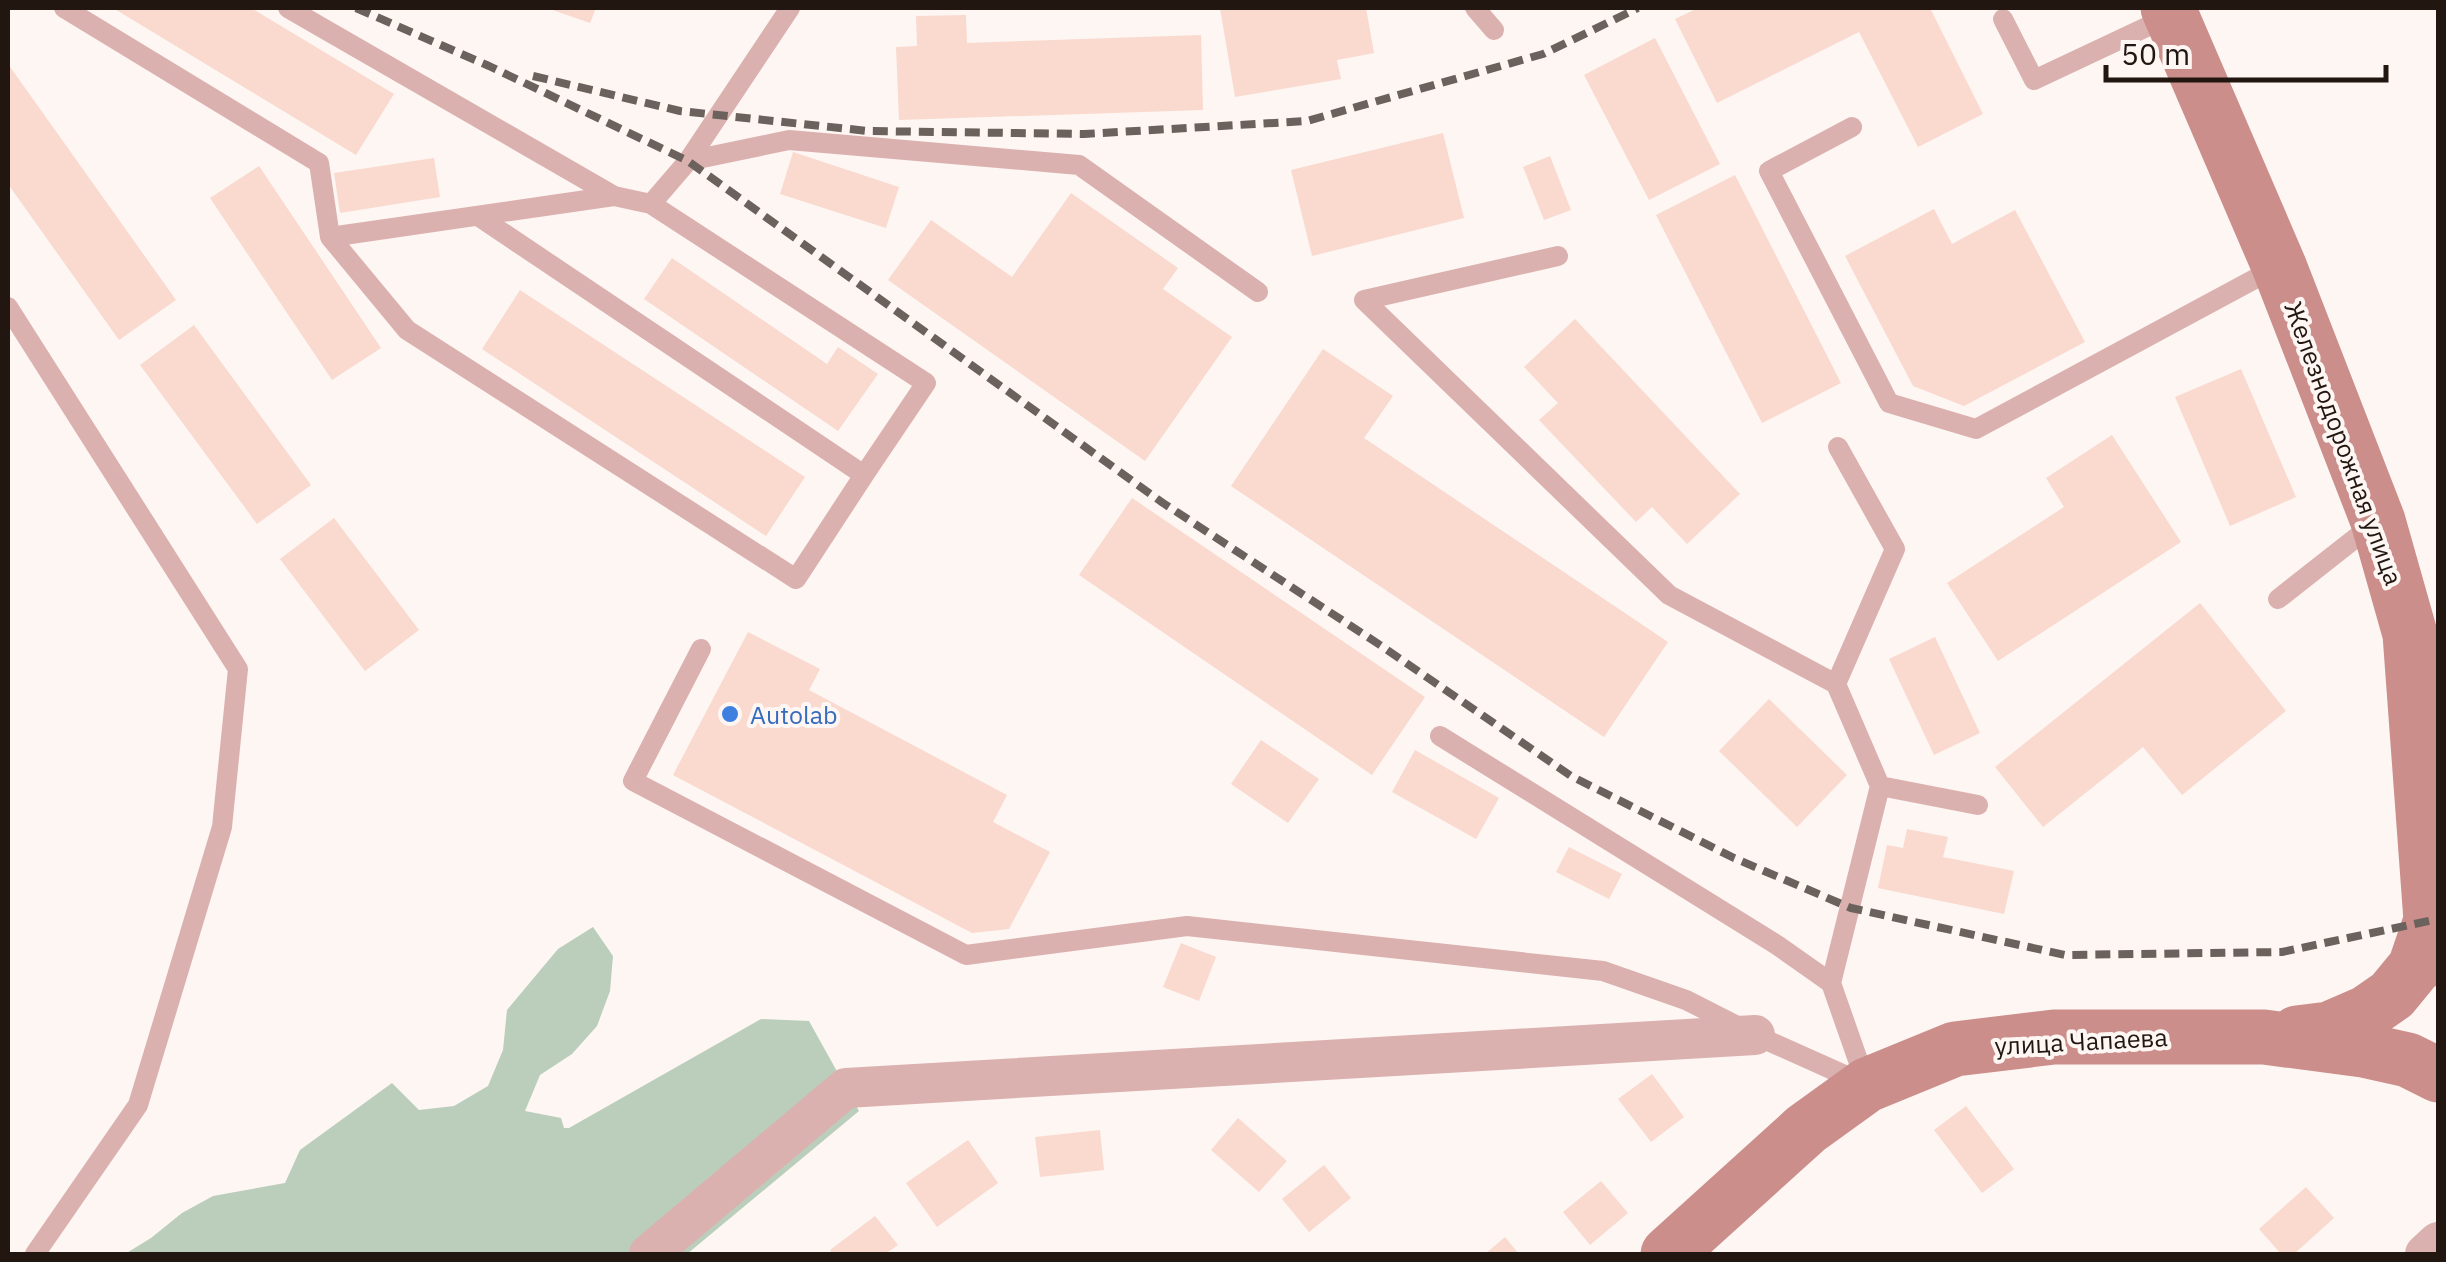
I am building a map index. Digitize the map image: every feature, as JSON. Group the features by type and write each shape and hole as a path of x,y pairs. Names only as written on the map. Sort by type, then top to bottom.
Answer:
{"street":[{"name":"Железнодорожная улица","path":"2170,11 2278,266 2378,521 2410,634 2435,940"},
{"path":"2264,1037 2329,1029 2366,1013 2392,994 2435,940"},
{"path":"649,1254 846,1088 1755,1035"},
{"name":"улица Чапаева","path":"1668,1254 1806,1129 1866,1084 1955,1049 2054,1037 2264,1037 2363,1050 2408,1060 2438,1075"},
{"path":"2425,1254 2438,1242"}],"lane":[{"path":"64,8 319,163 330,238 407,330 796,580 926,382 651,204 614,196 288,8"},
{"path":"651,204 688,161 790,8"},
{"path":"1475,8 1494,30"},
{"path":"2003,19 2034,80 2170,11"},
{"path":"1852,128 1769,171 1889,403 1976,429 2278,266"},
{"path":"688,161 789,140 1079,164 1258,292"},
{"path":"330,238 614,196"},
{"path":"478,216 864,474"},
{"path":"1558,256 1364,300 1669,594 1836,684 1880,786 1831,983 1866,1084"},
{"path":"8,306 238,668 222,827 138,1104 36,1254"},
{"path":"1836,684 1895,549 1838,447"},
{"path":"2278,599 2378,521"},
{"path":"701,649 633,781 966,955 1187,926 1604,971 1686,1000 1866,1084"},
{"path":"1440,736 1778,945 1831,983"},
{"path":"1880,786 1978,806"}],"green space":[{"path":"593,927 613,956 610,991 597,1026 572,1054 540,1075 525,1111 561,1118 564,1128 569,1128 761,1019 809,1021 859,1111 687,1254 125,1254 213,1196 285,1183 300,1150 392,1083 419,1110 454,1106 488,1086 503,1050 507,1010 558,949"}],"building":[{"path":"113,8 251,8 394,94 356,155"},
{"path":"547,8 596,8 590,23"},
{"path":"1220,8 1366,8 1374,53 1337,60 1341,79 1235,97"},
{"path":"1698,8 1930,8 1983,114 1918,147 1859,32 1717,103 1675,19"},
{"path":"966,15 967,43 1201,35 1203,110 899,120 896,47 917,46 916,16"},
{"path":"1655,38 1720,164 1649,200 1584,75"},
{"path":"8,64 176,300 119,340 8,184"},
{"path":"1443,133 1464,218 1312,256 1291,170"},
{"path":"793,152 899,187 886,228 780,194"},
{"path":"1550,156 1571,210 1544,220 1523,167"},
{"path":"434,158 440,197 340,213 334,173"},
{"path":"259,166 381,348 332,380 210,198"},
{"path":"1735,175 1841,383 1762,423 1656,215"},
{"path":"1071,193 1178,268 1163,289 1232,337 1145,461 888,280 931,220 1012,277"},
{"path":"1934,209 1952,244 2015,210 2085,342 1964,406 1913,386 1845,256"},
{"path":"672,258 827,364 838,347 878,374 838,431 644,299"},
{"path":"520,290 805,477 766,536 482,349"},
{"path":"1575,319 1740,494 1687,544 1652,507 1636,522 1539,420 1558,403 1524,367"},
{"path":"194,325 311,485 257,524 140,365"},
{"path":"1323,349 1393,396 1364,438 1668,642 1604,737 1231,486"},
{"path":"2241,369 2296,497 2230,526 2175,397"},
{"path":"2112,435 2181,542 1998,661 1947,583 2064,507 2046,478"},
{"path":"1132,498 1425,697 1372,775 1079,575"},
{"path":"334,518 419,630 365,671 280,559"},
{"path":"2200,603 2286,711 2182,795 2143,747 2043,827 1995,767"},
{"path":"748,632 820,669 809,690 1007,795 993,822 1050,852 1009,929 972,933 673,775"},
{"path":"1935,637 1980,733 1934,755 1889,659"},
{"path":"1769,699 1847,775 1797,827 1719,751"},
{"path":"1261,740 1319,779 1288,823 1231,784"},
{"path":"1415,750 1499,798 1476,839 1392,792"},
{"path":"1907,829 1948,837 1943,857 2014,871 2004,914 1878,888 1887,845 1903,848"},
{"path":"1569,847 1622,874 1609,899 1556,872"},
{"path":"1181,943 1216,957 1199,1001 1163,987"},
{"path":"1652,1074 1684,1117 1651,1142 1618,1099"},
{"path":"1966,1106 2014,1169 1982,1193 1934,1130"},
{"path":"1238,1118 1287,1161 1259,1192 1211,1150"},
{"path":"1100,1130 1104,1170 1040,1177 1035,1137"},
{"path":"968,1140 998,1183 937,1227 906,1183"},
{"path":"1324,1165 1351,1198 1309,1232 1282,1199"},
{"path":"1601,1181 1628,1213 1590,1245 1563,1212"},
{"path":"2306,1187 2334,1218 2294,1254 2281,1254 2259,1229"},
{"path":"875,1216 898,1245 885,1254 833,1254 830,1250"},
{"path":"1505,1237 1519,1254 1485,1254"}],"railway":[{"path":"356,8 688,161 1163,503 1571,776 1734,858 1851,908 2065,955 2282,952 2438,919"},
{"path":"533,76 680,111 868,131 1084,134 1307,121 1543,54 1638,8"}],"place":[{"name":"Autolab","path":"730,714"}]}
